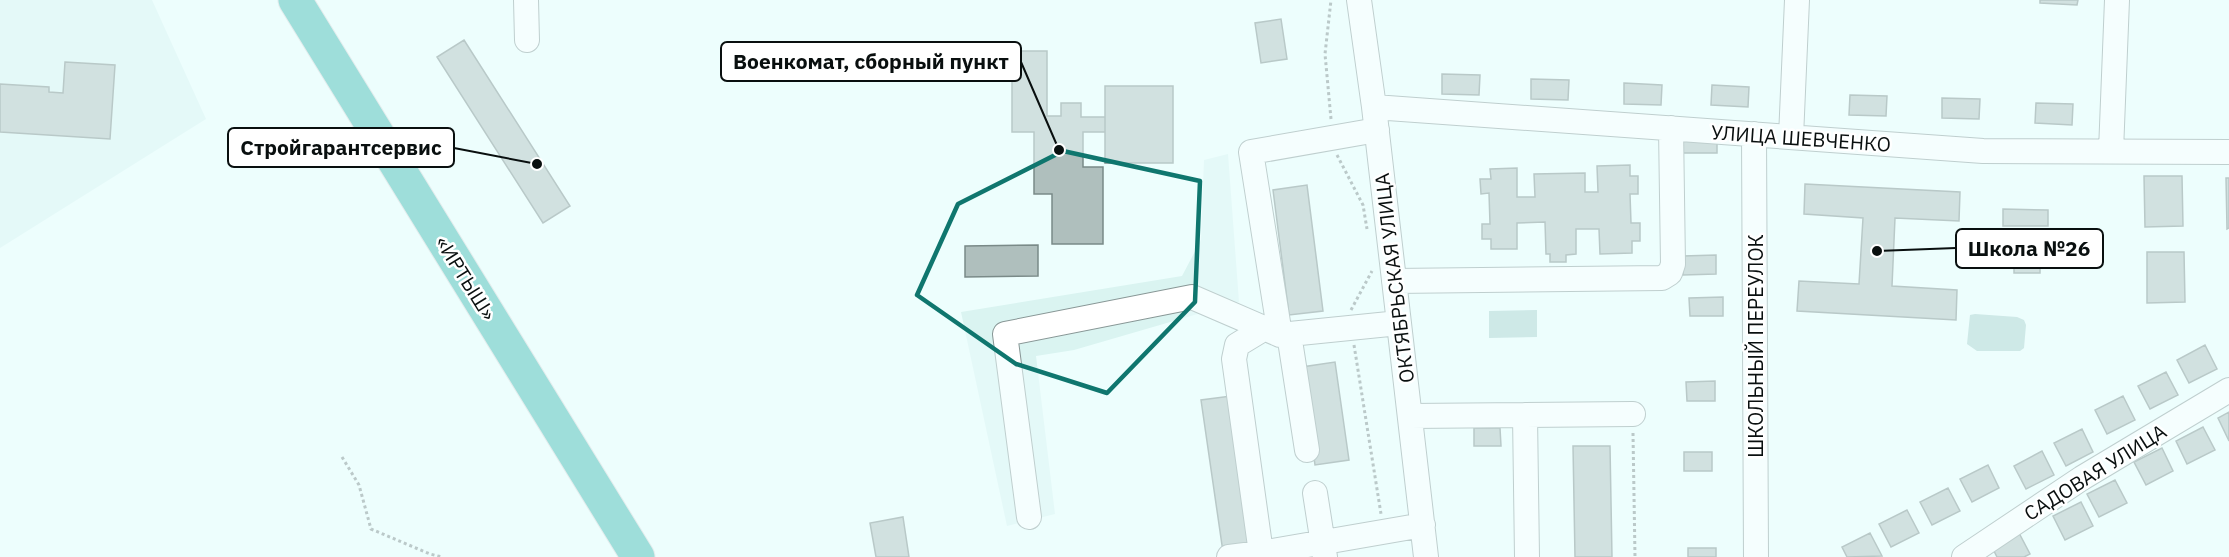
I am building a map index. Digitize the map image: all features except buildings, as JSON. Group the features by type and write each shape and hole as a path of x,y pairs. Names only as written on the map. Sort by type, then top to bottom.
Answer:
{"highway":[{"name":"«ИРТЫШ»","path":"295,0 638,557"}],"street":[{"path":"526,0 527,40"},
{"name":"ОКТЯБРЬСКАЯ УЛИЦА","path":"1359,0 1376,118 1426,557"},
{"path":"1791,137 1797,0"},
{"path":"2111,151 2117,0"},
{"name":"УЛИЦА ШЕВЧЕНКО","path":"1278,332 1251,152 1333,138 1376,118 1671,128 1983,151 2229,152"},
{"path":"1394,281 1662,278 1670,273 1673,264 1671,128"},
{"name":"ШКОЛЬНЫЙ ПЕРЕУЛОК","path":"1754,134 1756,557"},
{"path":"1029,517 1005,334 1192,297 1278,332"},
{"path":"1261,553 1234,359 1237,345 1278,332 1399,323"},
{"path":"1278,332 1306,450"},
{"name":"САДОВАЯ УЛИЦА","path":"1964,557 2082,478 2229,390"},
{"path":"1410,416 1633,414"},
{"path":"1525,415 1527,557"},
{"path":"1315,493 1324,550"},
{"path":"1229,557 1324,550 1384,532 1422,525"}],"path":[{"path":"1331,0 1325,68 1333,138 1337,155 1363,205 1368,235"},
{"path":"1372,265 1372,274 1349,313 1384,532"},
{"path":"1633,414 1635,557"},
{"path":"342,457 359,484 371,529 442,557"}],"highlighted area":[{"path":"1063,151 1200,181 1195,302 1107,393 1016,364 917,295 958,204"}],"shaded area":[{"path":"0,0 152,0 206,119 0,248"},
{"path":"1228,154 1239,302 1074,350 1036,356 1055,514 1007,526 961,312 1182,276 1201,240 1204,160"},
{"path":"1537,310 1537,337 1489,338 1489,311"},
{"path":"1970,315 2017,317 2024,320 2026,325 2024,348 2020,351 1977,351 1967,344"}],"place":[{"name":"Военкомат, сборный пункт","path":"1059,150"},
{"name":"Стройгарантсервис","path":"537,164"},
{"name":"Школа №26","path":"1877,251"}]}
